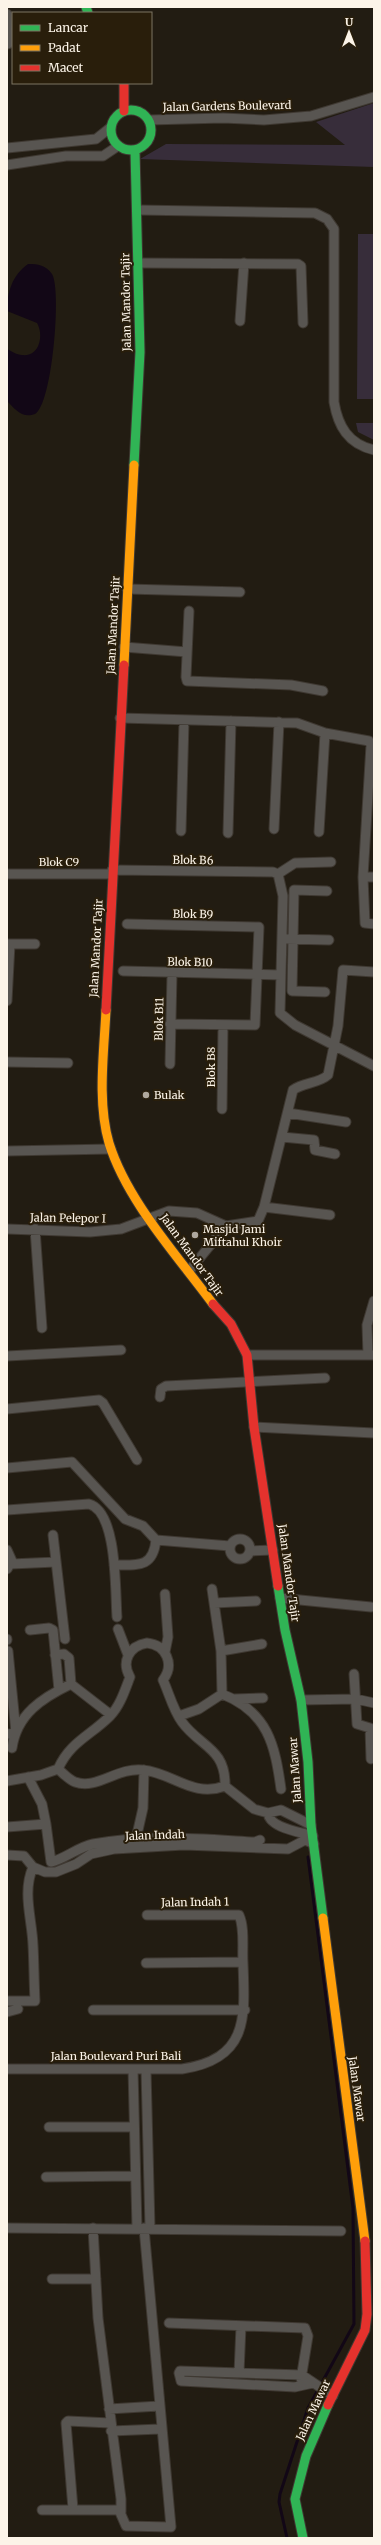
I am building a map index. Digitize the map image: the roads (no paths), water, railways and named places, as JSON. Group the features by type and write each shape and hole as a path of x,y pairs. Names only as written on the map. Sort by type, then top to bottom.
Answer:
{"street":[{"path":"7,14 8,44"},
{"path":"124,84 124,111"},
{"name":"Jalan Gardens Boulevard","path":"149,120 223,118 264,120 311,116 374,97"},
{"path":"7,148 96,139 111,127 117,115 124,111 138,111 149,120 151,126 151,137 145,146 135,151 118,146 111,134 111,127"},
{"path":"7,165 66,156 103,156 118,146"},
{"name":"Jalan Mandor Tajir","path":"135,151 134,204 138,263 140,352 102,1060 104,1106 111,1149 125,1184 189,1271 231,1324 247,1355 251,1380 254,1427 280,1598 301,1700"},
{"path":"138,210 315,213 331,223 334,229 334,402 336,414 339,424 344,431 360,444 374,450"},
{"path":"138,263 293,263 301,266 303,323"},
{"path":"240,320 244,263"},
{"path":"127,589 240,592"},
{"path":"189,611 186,677 191,683 291,685 323,691"},
{"path":"124,647 187,652"},
{"path":"120,718 184,721 279,722 308,725 325,733 366,740 371,745 369,850 363,877 365,920 367,924 374,924"},
{"path":"181,831 184,721"},
{"path":"228,833 231,721"},
{"path":"274,829 279,722"},
{"path":"318,832 325,733"},
{"path":"331,862 295,863 275,873 283,896 280,1013 295,1025 374,1066"},
{"name":"Blok B6","path":"112,872 275,873"},
{"name":"Blok C9","path":"7,874 112,872"},
{"path":"363,877 374,877"},
{"path":"325,992 292,991 293,939 294,890 327,891"},
{"name":"Blok B9","path":"127,924 259,927 257,975"},
{"path":"282,939 329,940"},
{"path":"7,1001 9,944 35,944"},
{"path":"189,1271 226,1226 258,1221 264,1207 293,1090 300,1085 324,1079 328,1075 335,1046 343,970 374,972"},
{"name":"Blok B10","path":"123,971 172,974 281,975"},
{"name":"Blok B11","path":"170,1064 172,974"},
{"path":"170,1024 255,1025 257,975"},
{"name":"Blok B8","path":"222,1109 223,1025"},
{"path":"7,1062 68,1064"},
{"path":"288,1113 346,1122"},
{"path":"282,1137 314,1140 315,1150 335,1154"},
{"path":"7,1151 111,1149"},
{"path":"264,1207 330,1215"},
{"name":"Jalan Pelepor I","path":"7,1229 121,1230 169,1211 197,1214 226,1226"},
{"path":"36,1229 42,1328"},
{"path":"247,1355 371,1355 367,1325 374,1301"},
{"path":"7,1356 121,1350"},
{"path":"160,1397 161,1389 166,1386 251,1380 325,1378"},
{"path":"7,1409 99,1400 103,1403 137,1460"},
{"path":"254,1427 374,1433"},
{"path":"7,1468 72,1462 125,1519 143,1526 156,1540 230,1546"},
{"path":"7,1510 89,1504 94,1506 108,1524 114,1565 117,1617"},
{"path":"108,1524 125,1519"},
{"path":"53,1535 65,1639"},
{"path":"244,1539 249,1544 250,1551 246,1557 236,1558 230,1553 230,1546 234,1540 244,1539"},
{"path":"114,1565 141,1565 150,1560 154,1552 156,1540"},
{"path":"7,1550 12,1556 9,1566 56,1562"},
{"path":"250,1551 273,1550"},
{"path":"212,1589 221,1651 222,1694"},
{"path":"164,1594 168,1637 165,1652 169,1665 163,1680 185,1726 212,1747 220,1758 225,1776 225,1786"},
{"path":"280,1598 371,1607"},
{"path":"214,1603 256,1602"},
{"path":"30,1630 52,1629 56,1655 58,1690"},
{"path":"118,1629 128,1655"},
{"path":"58,1768 64,1754 73,1745 111,1715 125,1690 130,1677 126,1664 128,1655 138,1645 147,1643 156,1645 165,1652"},
{"path":"221,1651 262,1644"},
{"path":"8,1651 12,1748"},
{"path":"56,1655 64,1654 69,1658 71,1684 111,1715"},
{"path":"354,1674 357,1724 370,1728 371,1759"},
{"path":"11,1733 34,1705 71,1684"},
{"path":"179,1716 199,1709 222,1694"},
{"path":"222,1694 234,1699 256,1715 268,1731 276,1759 281,1789"},
{"path":"234,1699 263,1698"},
{"path":"301,1700 356,1699 374,1703"},
{"name":"Jalan Mawar","path":"301,1700 308,1762 311,1825 365,2242 367,2314 369,2330 332,2396 306,2456 296,2493 296,2508 304,2538"},
{"path":"58,1768 74,1782 84,1784 94,1783 126,1770 144,1770 156,1772 195,1789 215,1790 225,1786"},
{"path":"7,1781 28,1777 58,1768"},
{"path":"136,1839 142,1808 144,1770"},
{"path":"28,1777 42,1804 46,1824 50,1862 90,1844 136,1839 185,1838 255,1842 260,1840"},
{"path":"225,1786 254,1810 268,1813 281,1810 311,1825"},
{"path":"268,1813 269,1818 276,1824 313,1840"},
{"path":"7,1827 46,1824"},
{"name":"Jalan Indah","path":"7,1855 24,1856 33,1868 45,1872 56,1872 76,1864 91,1854 114,1849 184,1845 288,1849 305,1840 313,1840"},
{"path":"7,2001 35,2001 33,1944 28,1893 29,1876 33,1868"},
{"name":"Jalan Indah 1","path":"147,1915 235,1913 240,1918"},
{"name":"Jalan Boulevard Puri Bali","path":"7,2069 146,2070 198,2066 213,2060 227,2050 241,2031 245,2010 240,1918"},
{"path":"146,1962 243,1962"},
{"path":"7,2012 18,2009"},
{"path":"93,2010 245,2010"},
{"path":"93,2228 96,2279 111,2427 121,2499 121,2512 126,2526 171,2527 160,2429 144,2228 135,2176 133,2069"},
{"path":"144,2228 146,2070"},
{"path":"49,2126 133,2127"},
{"path":"46,2177 135,2176"},
{"path":"7,2228 144,2228 341,2231"},
{"path":"52,2279 96,2279"},
{"path":"169,2323 305,2328 308,2336 300,2385"},
{"path":"239,2373 241,2326"},
{"path":"317,2386 300,2385 295,2387 181,2381 179,2378 180,2371 302,2375 332,2396"},
{"path":"109,2409 159,2406"},
{"path":"73,2509 66,2423 68,2421 111,2427 160,2429"},
{"path":"42,2510 73,2509 121,2512"}],"waterway":[{"path":"287,2538 279,2502 280,2494 308,2408 354,2324 353,2208 308,1857"}],"place":[{"name":"Bulak","path":"146,1095"},
{"name":"Masjid Jami Miftahul Khoir","path":"195,1235"}]}
